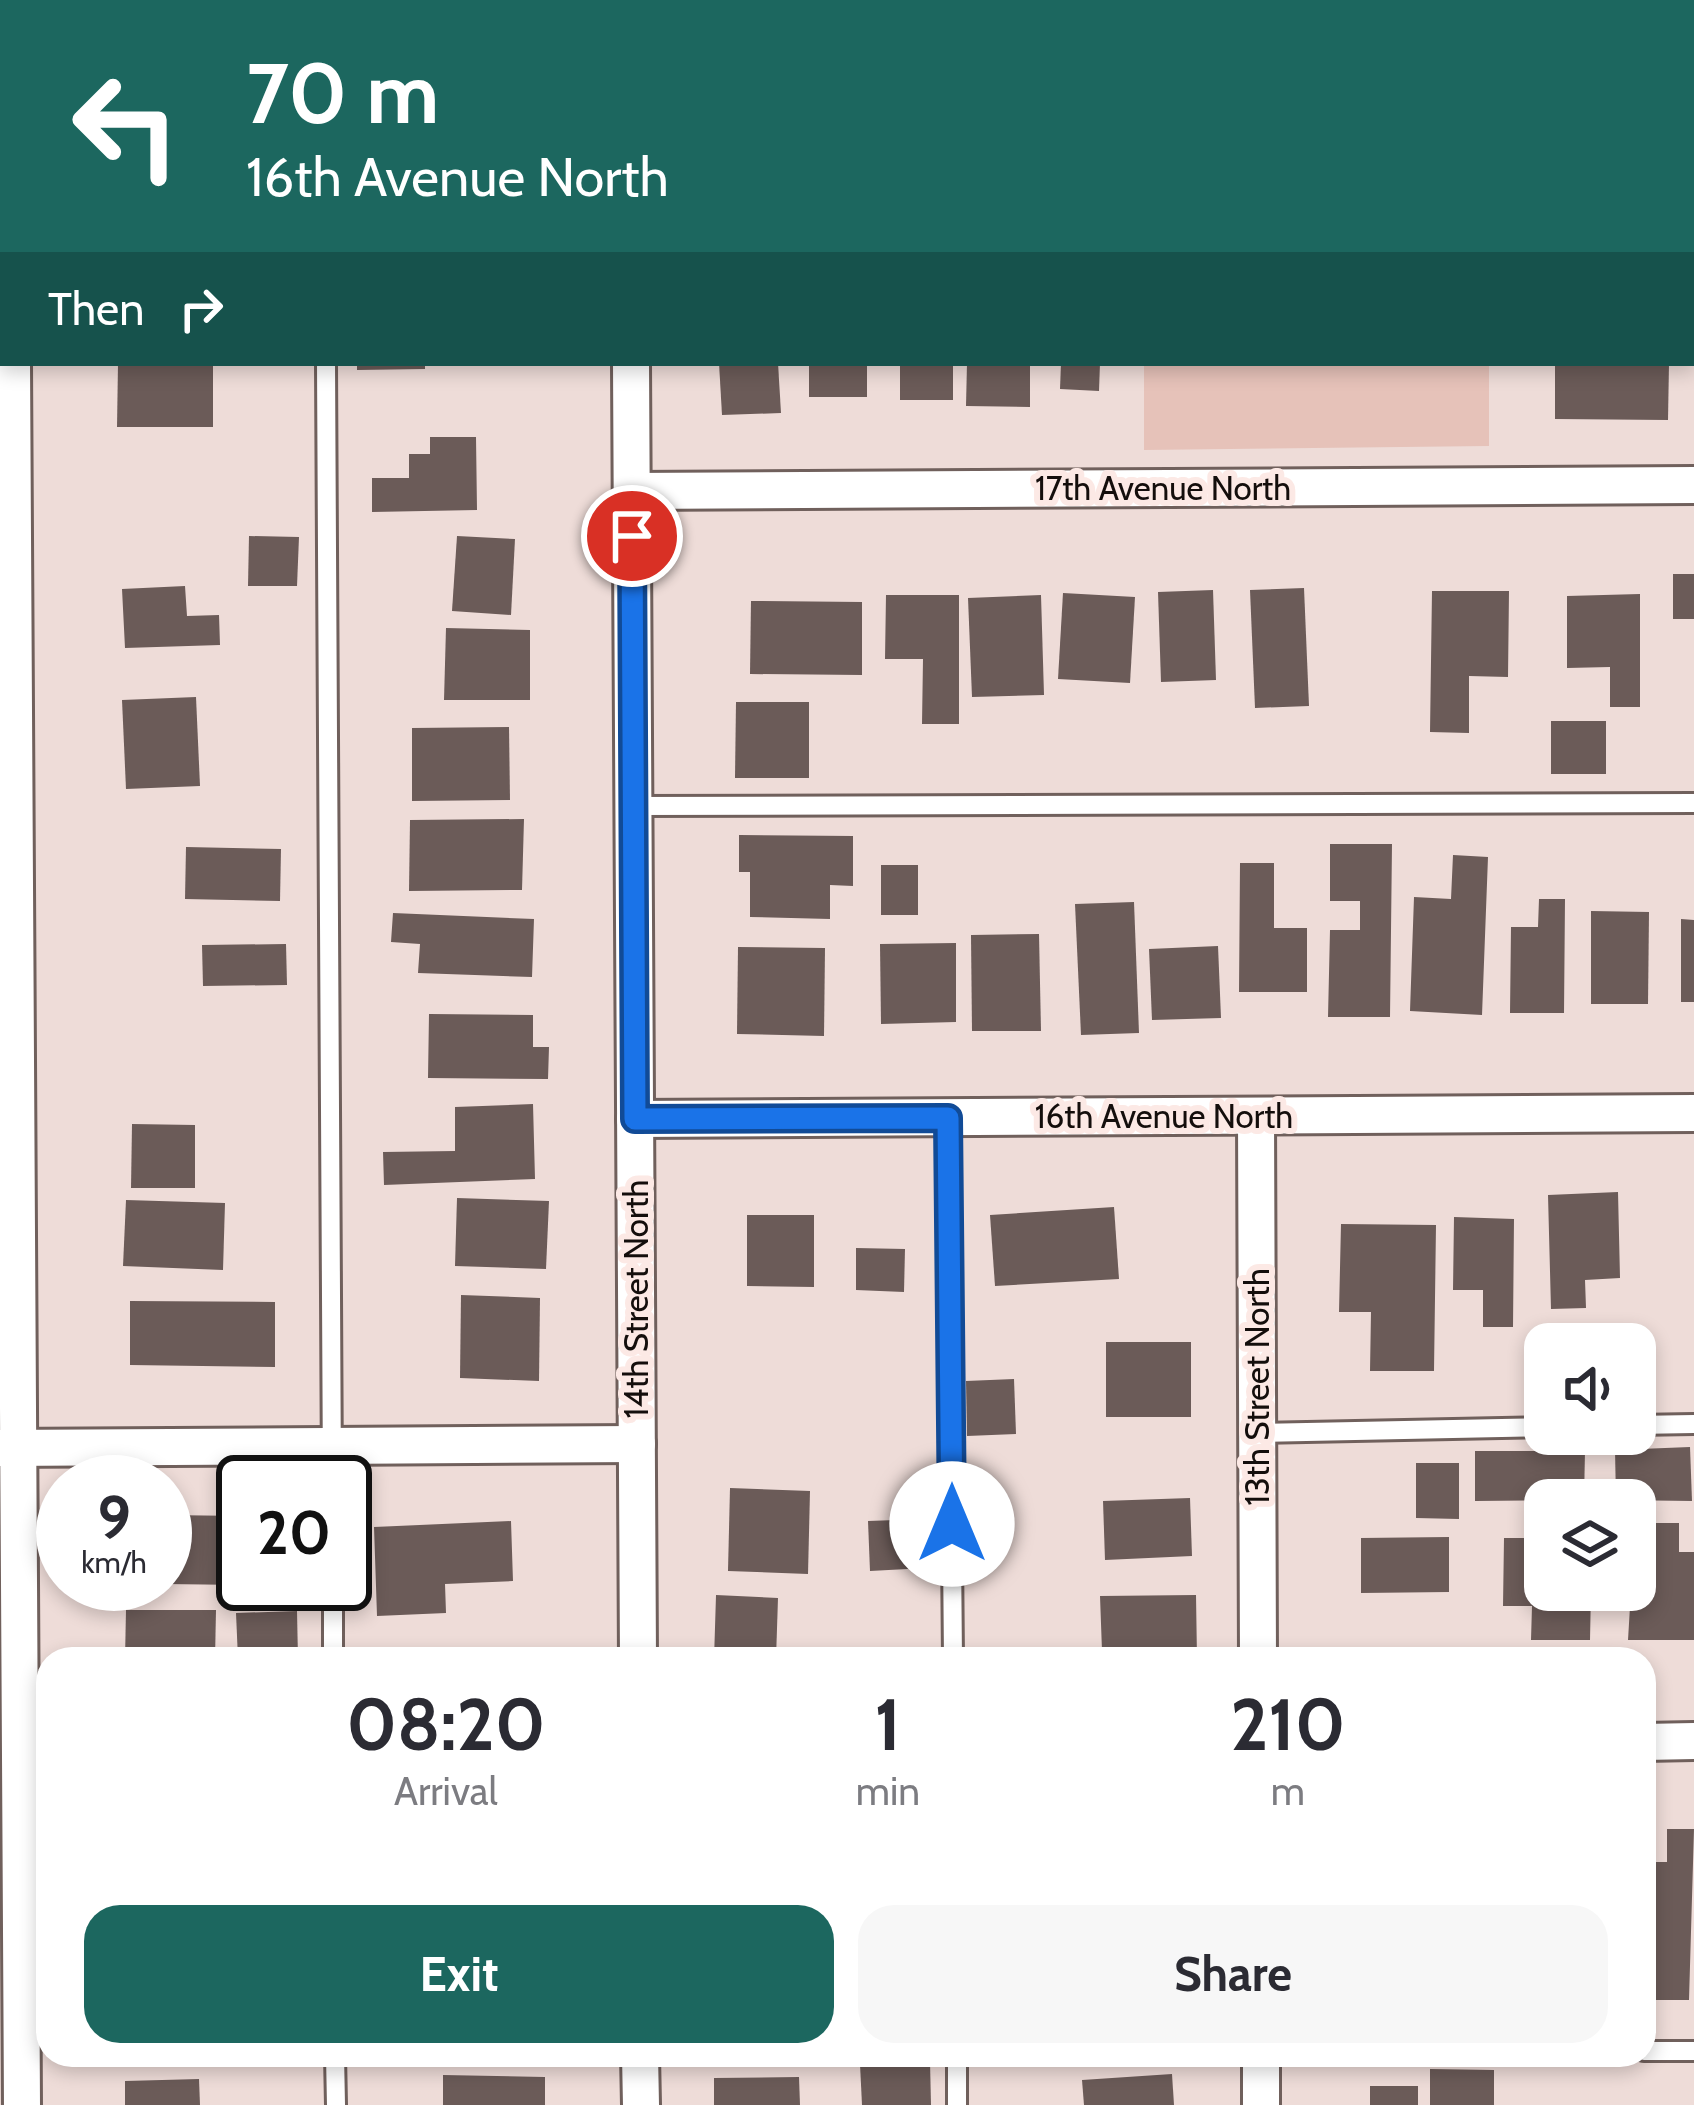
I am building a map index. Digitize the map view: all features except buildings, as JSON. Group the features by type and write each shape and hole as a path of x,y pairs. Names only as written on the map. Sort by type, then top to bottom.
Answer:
{"street":[{"path":"12,366 9,1448 22,2105"},
{"name":"14th Street North","path":"631,366 638,1647"},
{"name":"17th Avenue North","path":"632,491 1694,485"},
{"name":"16th Avenue North","path":"635,1119 1694,1113"},
{"name":"13th Street North","path":"1256,1116 1258,1647"},
{"path":"372,1461 637,1444"},
{"path":"9,1448 216,1458"},
{"path":"1656,1742 1694,1741"},
{"path":"640,2067 640,2105"},
{"path":"1261,2067 1261,2105"}],"lane":[{"path":"326,366 332,1455"},
{"path":"633,806 1694,803"},
{"path":"948,1118 953,1647"},
{"path":"1656,1425 1694,1424"},
{"path":"1258,1433 1524,1427"},
{"path":"333,1611 333,1647"},
{"path":"1656,2051 1694,2051"},
{"path":"335,2067 336,2105"},
{"path":"957,2067 957,2105"}],"shaded area":[{"path":"1144,366 1489,366 1489,446 1144,450"}],"route":[{"path":"632,536 635,1119 948,1118 952,1524"}]}
